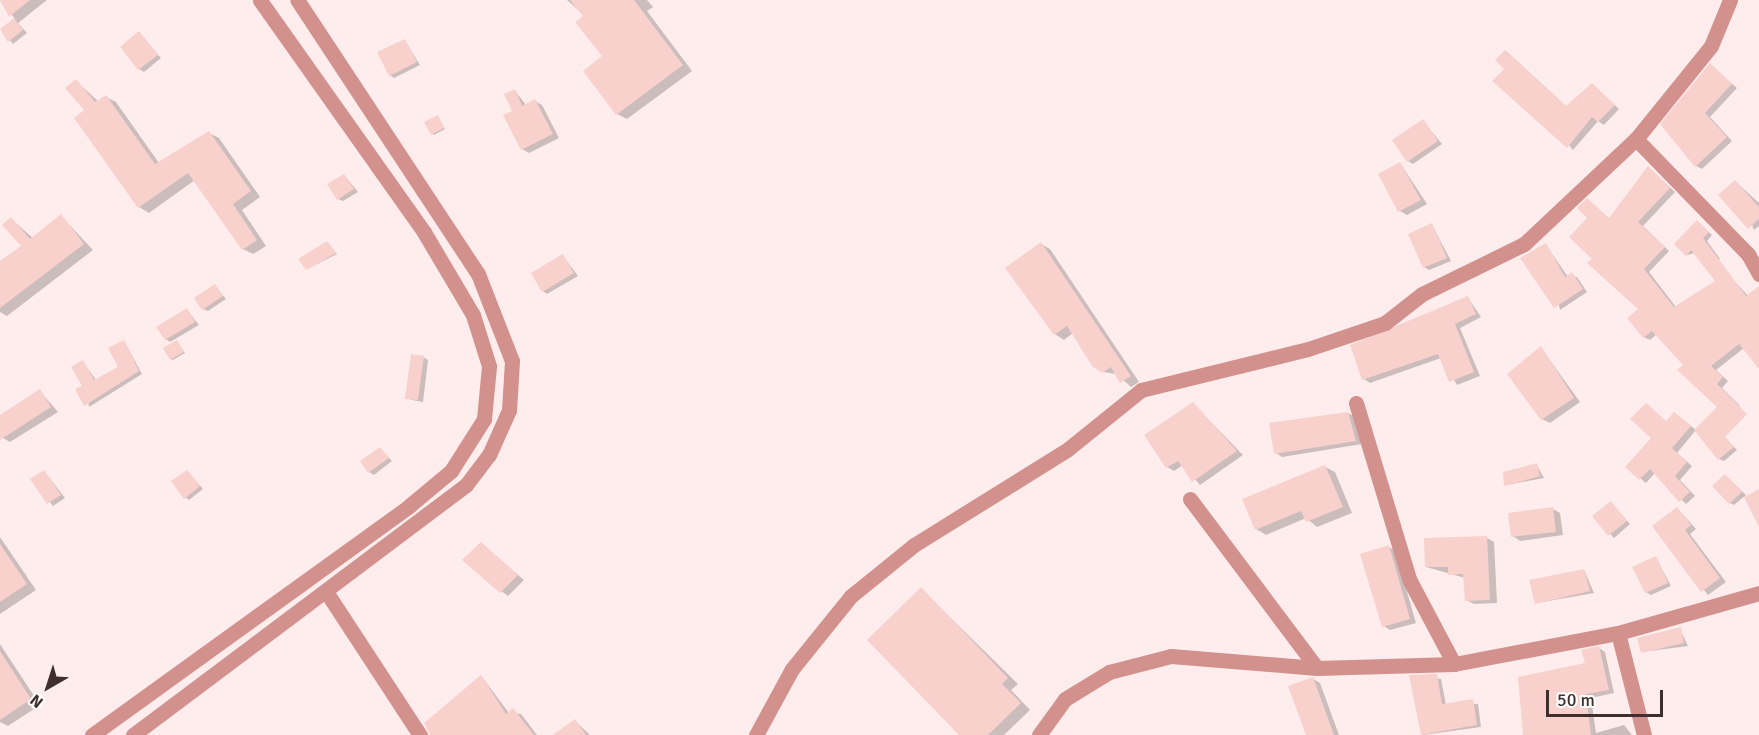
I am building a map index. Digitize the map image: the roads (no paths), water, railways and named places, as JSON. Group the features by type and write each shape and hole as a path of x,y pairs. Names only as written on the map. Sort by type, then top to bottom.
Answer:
{"street":[{"path":"92,735 409,506 452,471 484,419 489,366 473,315 424,232 260,0"},
{"path":"133,735 327,593 466,485 489,455 509,410 512,361 478,274 297,0"},
{"path":"756,735 792,669 851,596 914,545 1068,449 1142,390 1308,349 1385,323 1422,294 1524,244 1636,139 1711,46 1730,0"},
{"path":"1636,139 1748,254 1759,274"},
{"path":"1356,403 1409,579 1454,664"},
{"path":"1190,499 1317,668"},
{"path":"327,593 420,735"},
{"path":"1039,735 1065,699 1109,672 1172,656 1317,668 1454,664 1618,633 1759,593"},
{"path":"1618,633 1644,735"}]}
